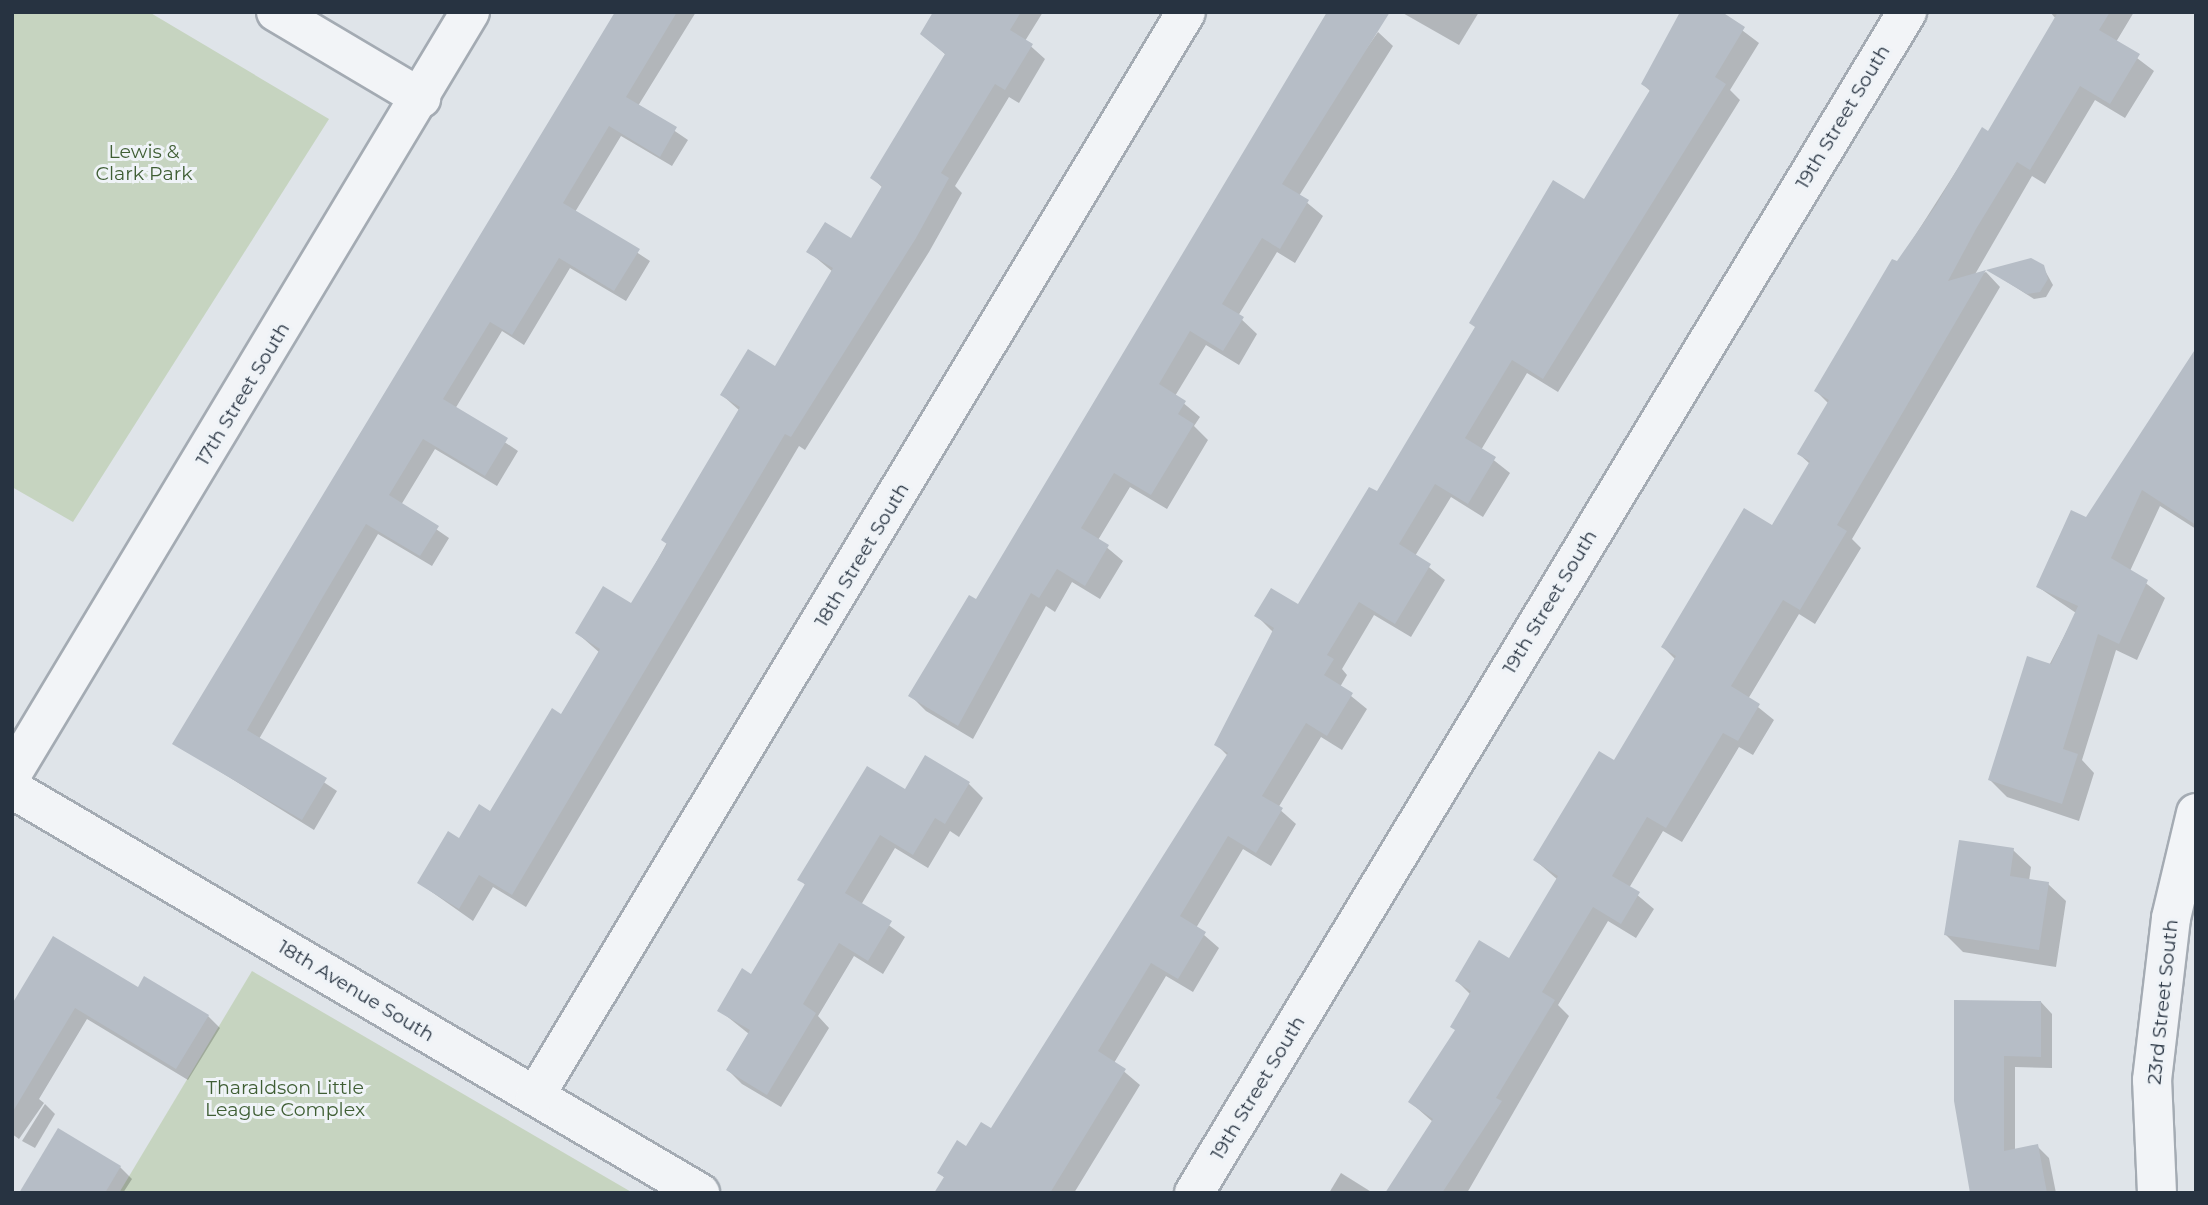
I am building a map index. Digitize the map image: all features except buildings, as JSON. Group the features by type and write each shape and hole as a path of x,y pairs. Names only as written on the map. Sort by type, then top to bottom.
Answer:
{"street":[{"path":"276,12 421,98"},
{"name":"17th Street South","path":"12,774 421,98 470,12"},
{"name":"18th Street South","path":"535,1096 1186,12"},
{"name":"19th Street South","path":"1194,1193 1907,12"},
{"name":"18th Avenue South","path":"12,789 700,1193"},
{"name":"23rd Street South","path":"2157,1193 2152,1080 2171,918 2196,813"}],"green space":[{"name":"Lewis & Clark Park","path":"12,12 149,12 329,119 73,522 12,487"},
{"name":"Tharaldson Little League Complex","path":"252,971 633,1193 119,1193"}]}
